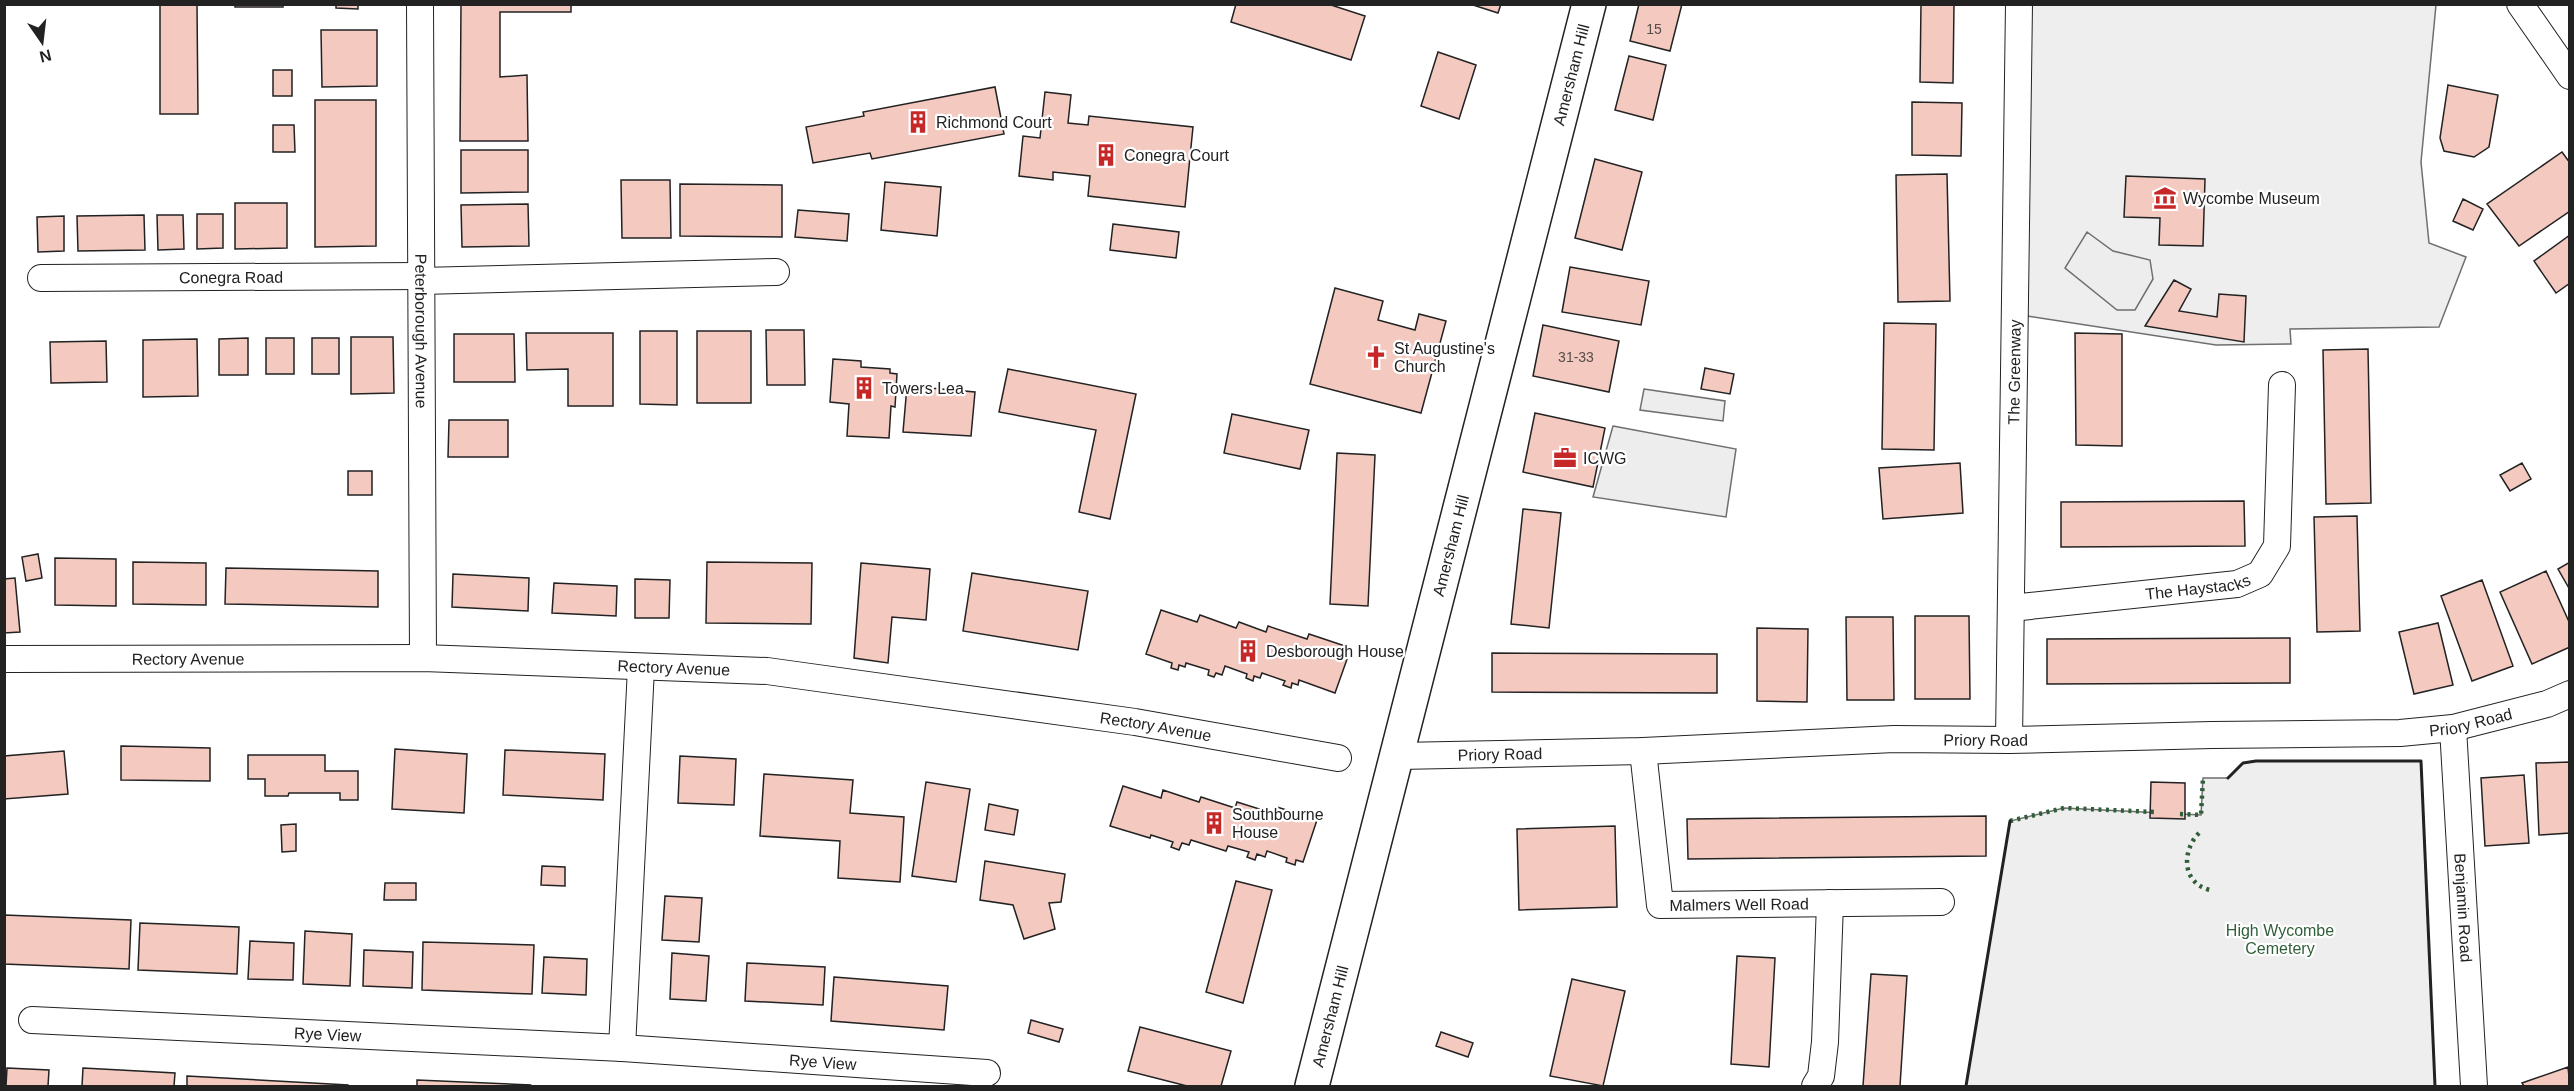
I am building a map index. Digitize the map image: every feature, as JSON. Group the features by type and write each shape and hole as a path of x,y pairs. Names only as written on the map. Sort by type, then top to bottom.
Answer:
{"main road":[{"name":"Amersham Hill","path":"1312,1086 1589,4"}],"street":[{"name":"Peterborough Avenue","path":"420,4 423,658"},
{"name":"The Greenway","path":"2008,740 2019,4"},
{"path":"2520,4 2570,76"},
{"name":"Conegra Road","path":"41,278 421,279 776,272"},
{"name":"The Haystacks","path":"2011,608 2237,584 2260,574 2277,546 2282,385"},
{"name":"Rectory Avenue","path":"4,659 423,658 767,671 1135,722 1338,758"},
{"path":"622,1048 641,668"},
{"name":"Priory Road","path":"1398,756 1643,751 1894,739 2008,740 2212,735 2400,734 2453,728 2547,704 2570,694"},
{"name":"Benjamin Road","path":"2453,728 2474,1086"},
{"name":"Malmers Well Road","path":"1643,751 1660,905 1941,902"},
{"name":"Malmers Well Road","path":"1815,1086 1821,1076 1825,1042 1830,903"},
{"name":"Rye View","path":"32,1020 622,1048 987,1073"}],"green space":[{"path":"2025,5 2436,5 2421,162 2429,243 2466,257 2439,327 2290,329 2291,344 2216,345 2027,316"},
{"name":"High Wycombe Cemetery","path":"2256,761 2421,761 2435,1086 1966,1086 2010,821 2064,808 2201,815 2203,778 2228,778 2243,763"}],"shaded area":[{"path":"2087,232 2113,251 2150,260 2153,279 2135,310 2117,310 2065,268"},
{"path":"1644,389 1725,401 1723,421 1640,410"},
{"path":"1613,426 1736,449 1726,517 1593,497"}],"building":[{"path":"145,4 145,5 4,5"},
{"path":"160,4 197,4 198,114 160,114"},
{"path":"235,4 283,4 283,7 235,7"},
{"path":"336,4 358,4 358,9 336,8"},
{"path":"461,4 571,4 571,12 500,12 500,77 527,75 528,141 460,141"},
{"path":"1236,4 1328,4 1365,16 1351,60 1231,22"},
{"path":"1470,4 1501,4 1498,13"},
{"path":"1639,4 1682,4 1670,51 1630,41"},
{"path":"1921,4 1954,4 1953,83 1920,82"},
{"path":"321,30 377,30 377,86 322,87"},
{"path":"1438,52 1476,65 1459,119 1421,106"},
{"path":"1629,56 1666,65 1653,120 1615,110"},
{"path":"273,70 292,70 292,96 273,96"},
{"path":"2448,85 2498,95 2489,147 2474,157 2444,151 2440,138"},
{"name":"Richmond Court","path":"995,87 1004,134 872,159 870,153 813,163 806,127 864,116 863,112"},
{"name":"Conegra Court","path":"1045,92 1071,95 1068,123 1088,125 1089,116 1193,127 1185,207 1088,196 1090,176 1053,172 1053,180 1019,176 1023,136 1040,138"},
{"path":"315,100 376,100 376,246 315,247"},
{"path":"1912,102 1962,103 1961,156 1912,155"},
{"path":"273,125 294,125 295,152 273,152"},
{"path":"461,150 528,150 528,192 461,193"},
{"path":"2562,152 2570,163 2570,211 2519,246 2487,204"},
{"path":"1595,159 1642,172 1622,250 1575,238"},
{"path":"1947,174 1950,301 1898,302 1896,175"},
{"name":"Wycombe Museum","path":"2126,176 2205,179 2203,246 2159,245 2160,218 2124,217"},
{"path":"621,180 670,180 671,238 622,238"},
{"path":"885,182 941,187 937,236 881,230"},
{"path":"680,184 782,185 782,237 680,236"},
{"path":"2463,199 2483,209 2473,230 2453,221"},
{"path":"235,203 287,203 287,248 235,249"},
{"path":"528,204 529,246 462,247 461,205"},
{"path":"798,210 849,214 847,241 795,237"},
{"path":"197,214 223,214 223,248 197,249"},
{"path":"144,215 145,250 78,251 77,216"},
{"path":"157,215 183,215 184,249 158,250"},
{"path":"64,216 64,251 38,252 37,217"},
{"path":"1113,224 1179,232 1176,258 1110,250"},
{"path":"2570,235 2570,283 2556,293 2534,261"},
{"path":"1570,267 1649,281 1641,325 1562,312"},
{"path":"2174,280 2191,289 2179,311 2217,317 2219,294 2246,296 2244,342 2145,326"},
{"name":"St Augustine's Church","path":"1335,288 1383,301 1378,320 1415,330 1419,314 1446,321 1421,413 1310,384"},
{"path":"1884,323 1936,324 1934,450 1882,449"},
{"path":"1543,325 1619,341 1609,392 1533,376"},
{"path":"766,330 804,330 805,385 767,385"},
{"path":"640,331 677,331 677,405 640,404"},
{"path":"697,331 751,331 751,403 697,403"},
{"path":"526,333 613,333 613,406 568,406 568,369 527,370"},
{"path":"2075,333 2122,334 2122,446 2076,445"},
{"path":"454,334 514,334 515,382 454,382"},
{"path":"351,337 393,337 394,393 351,394"},
{"path":"248,338 248,375 219,375 219,339"},
{"path":"266,338 294,338 294,374 266,374"},
{"path":"312,338 339,338 339,374 312,374"},
{"path":"197,339 198,396 143,397 143,340"},
{"path":"106,341 107,382 51,383 50,342"},
{"path":"2368,349 2371,503 2326,504 2323,350"},
{"name":"Towers Lea","path":"833,359 861,361 861,367 890,369 890,373 897,374 895,407 891,406 889,438 847,436 849,404 830,402"},
{"path":"1705,368 1734,374 1730,394 1701,389"},
{"path":"1008,369 1136,394 1110,519 1079,512 1096,430 999,412"},
{"path":"907,386 975,392 971,436 903,432"},
{"path":"1535,413 1605,428 1593,487 1523,472"},
{"path":"1232,414 1309,430 1300,469 1224,453"},
{"path":"449,420 508,420 508,457 448,457"},
{"path":"1337,453 1375,455 1368,606 1330,604"},
{"path":"1960,463 1963,513 1883,519 1879,468"},
{"path":"2522,463 2531,479 2510,491 2500,475"},
{"path":"348,471 372,471 372,495 348,495"},
{"path":"2244,501 2245,546 2061,547 2061,502"},
{"path":"1523,509 1561,513 1549,628 1511,624"},
{"path":"2357,516 2360,631 2317,632 2314,517"},
{"path":"38,554 42,578 26,581 22,557"},
{"path":"55,558 116,559 116,606 55,605"},
{"path":"133,562 206,563 206,605 133,604"},
{"path":"707,562 812,563 811,624 706,623"},
{"path":"2570,562 2570,590 2558,569"},
{"path":"861,563 930,569 926,620 892,617 888,663 854,658"},
{"path":"226,568 378,571 378,607 225,604"},
{"path":"2546,571 2570,624 2570,647 2532,664 2500,592"},
{"path":"972,573 1088,591 1078,650 963,631"},
{"path":"453,574 529,578 528,611 452,607"},
{"path":"15,578 20,632 4,633 4,579"},
{"path":"635,579 670,580 669,618 635,618"},
{"path":"2482,580 2513,666 2472,681 2441,596"},
{"path":"554,583 617,586 616,616 552,613"},
{"name":"Desborough House","path":"1161,610 1197,622 1200,615 1236,628 1239,622 1266,632 1268,626 1307,639 1309,634 1351,648 1335,693 1299,680 1298,685 1292,683 1291,688 1283,685 1285,681 1262,673 1260,678 1254,676 1253,681 1246,678 1247,674 1225,666 1222,675 1216,673 1214,677 1208,675 1209,670 1186,663 1185,667 1179,665 1178,670 1171,668 1172,663 1146,654"},
{"path":"1915,616 1969,616 1970,699 1915,699"},
{"path":"1846,617 1893,617 1894,700 1847,700"},
{"path":"2438,623 2453,685 2414,694 2399,632"},
{"path":"1757,628 1808,629 1807,702 1757,701"},
{"path":"2290,638 2290,683 2047,684 2047,639"},
{"path":"1492,653 1717,654 1717,693 1492,692"},
{"path":"121,746 210,748 210,781 121,780"},
{"path":"395,749 467,754 464,813 392,809"},
{"path":"505,750 605,754 603,800 503,795"},
{"path":"64,751 68,794 4,799 4,756"},
{"path":"248,755 325,755 325,771 358,771 358,800 340,800 340,793 289,793 288,796 265,796 265,779 248,779"},
{"path":"680,756 736,759 734,805 678,803"},
{"path":"2570,762 2570,833 2539,835 2536,763"},
{"path":"764,774 853,780 850,813 904,817 900,882 838,878 840,841 760,836"},
{"path":"2524,775 2529,843 2485,846 2481,778"},
{"path":"926,782 970,789 956,882 912,876"},
{"path":"2151,782 2185,783 2185,819 2150,818"},
{"name":"Southbourne House","path":"1123,786 1161,798 1163,790 1199,802 1201,797 1235,808 1237,802 1275,814 1277,807 1317,820 1303,862 1296,860 1295,865 1286,862 1287,858 1267,851 1265,857 1257,854 1255,860 1247,857 1249,852 1228,846 1226,851 1191,840 1189,845 1182,843 1179,850 1171,847 1173,842 1110,826"},
{"path":"989,804 1018,810 1014,835 985,830"},
{"path":"1986,816 1986,856 1688,859 1687,819"},
{"path":"296,824 296,851 282,852 281,825"},
{"path":"1615,826 1617,907 1519,910 1517,829"},
{"path":"985,861 1065,874 1061,902 1049,903 1055,929 1024,939 1013,905 980,900"},
{"path":"542,866 565,867 565,886 541,885"},
{"path":"1236,881 1272,890 1243,1003 1206,992"},
{"path":"385,883 416,883 416,900 384,900"},
{"path":"665,896 702,898 699,942 662,940"},
{"path":"4,915 131,920 129,969 4,964"},
{"path":"140,923 239,927 237,974 138,970"},
{"path":"305,931 352,934 350,986 303,984"},
{"path":"250,941 294,943 293,980 248,979"},
{"path":"423,942 534,945 532,994 422,990"},
{"path":"364,950 413,952 412,988 363,986"},
{"path":"672,953 709,956 706,1001 670,999"},
{"path":"1737,956 1775,958 1769,1067 1731,1064"},
{"path":"544,957 587,959 586,995 542,993"},
{"path":"747,963 825,967 823,1005 745,1001"},
{"path":"1871,974 1907,976 1900,1086 1863,1086"},
{"path":"834,977 948,986 944,1030 831,1021"},
{"path":"1572,979 1625,991 1603,1086 1550,1076"},
{"path":"1031,1020 1063,1029 1059,1042 1028,1033"},
{"path":"1140,1027 1231,1051 1221,1086 1187,1086 1128,1071"},
{"path":"1441,1032 1473,1043 1468,1057 1436,1046"},
{"path":"2568,1067 2570,1086 2524,1086 2522,1083"},
{"path":"7,1068 49,1070 48,1086 6,1086"},
{"path":"83,1068 175,1073 174,1086 82,1086"},
{"path":"187,1076 348,1085 348,1086 187,1086"},
{"path":"417,1080 530,1085 417,1086"}],"hedge":[{"path":"2180,814 2201,815 2203,778"},
{"path":"2010,821 2064,808 2154,812"},
{"path":"2199,833 2189,848 2187,865 2194,881 2210,890"}],"wall":[{"path":"2228,778 2243,763 2256,761 2421,761 2435,1086"},
{"path":"1966,1086 2010,821"}],"place":[{"name":"Richmond Court","path":"918,122"},
{"name":"Conegra Court","path":"1106,155"},
{"name":"Wycombe Museum","path":"2165,198"},
{"name":"St Augustine's Church","path":"1376,357"},
{"name":"Towers Lea","path":"864,388"},
{"name":"ICWG","path":"1565,458"},
{"name":"Desborough House","path":"1248,651"},
{"name":"Southbourne House","path":"1214,823"}]}
